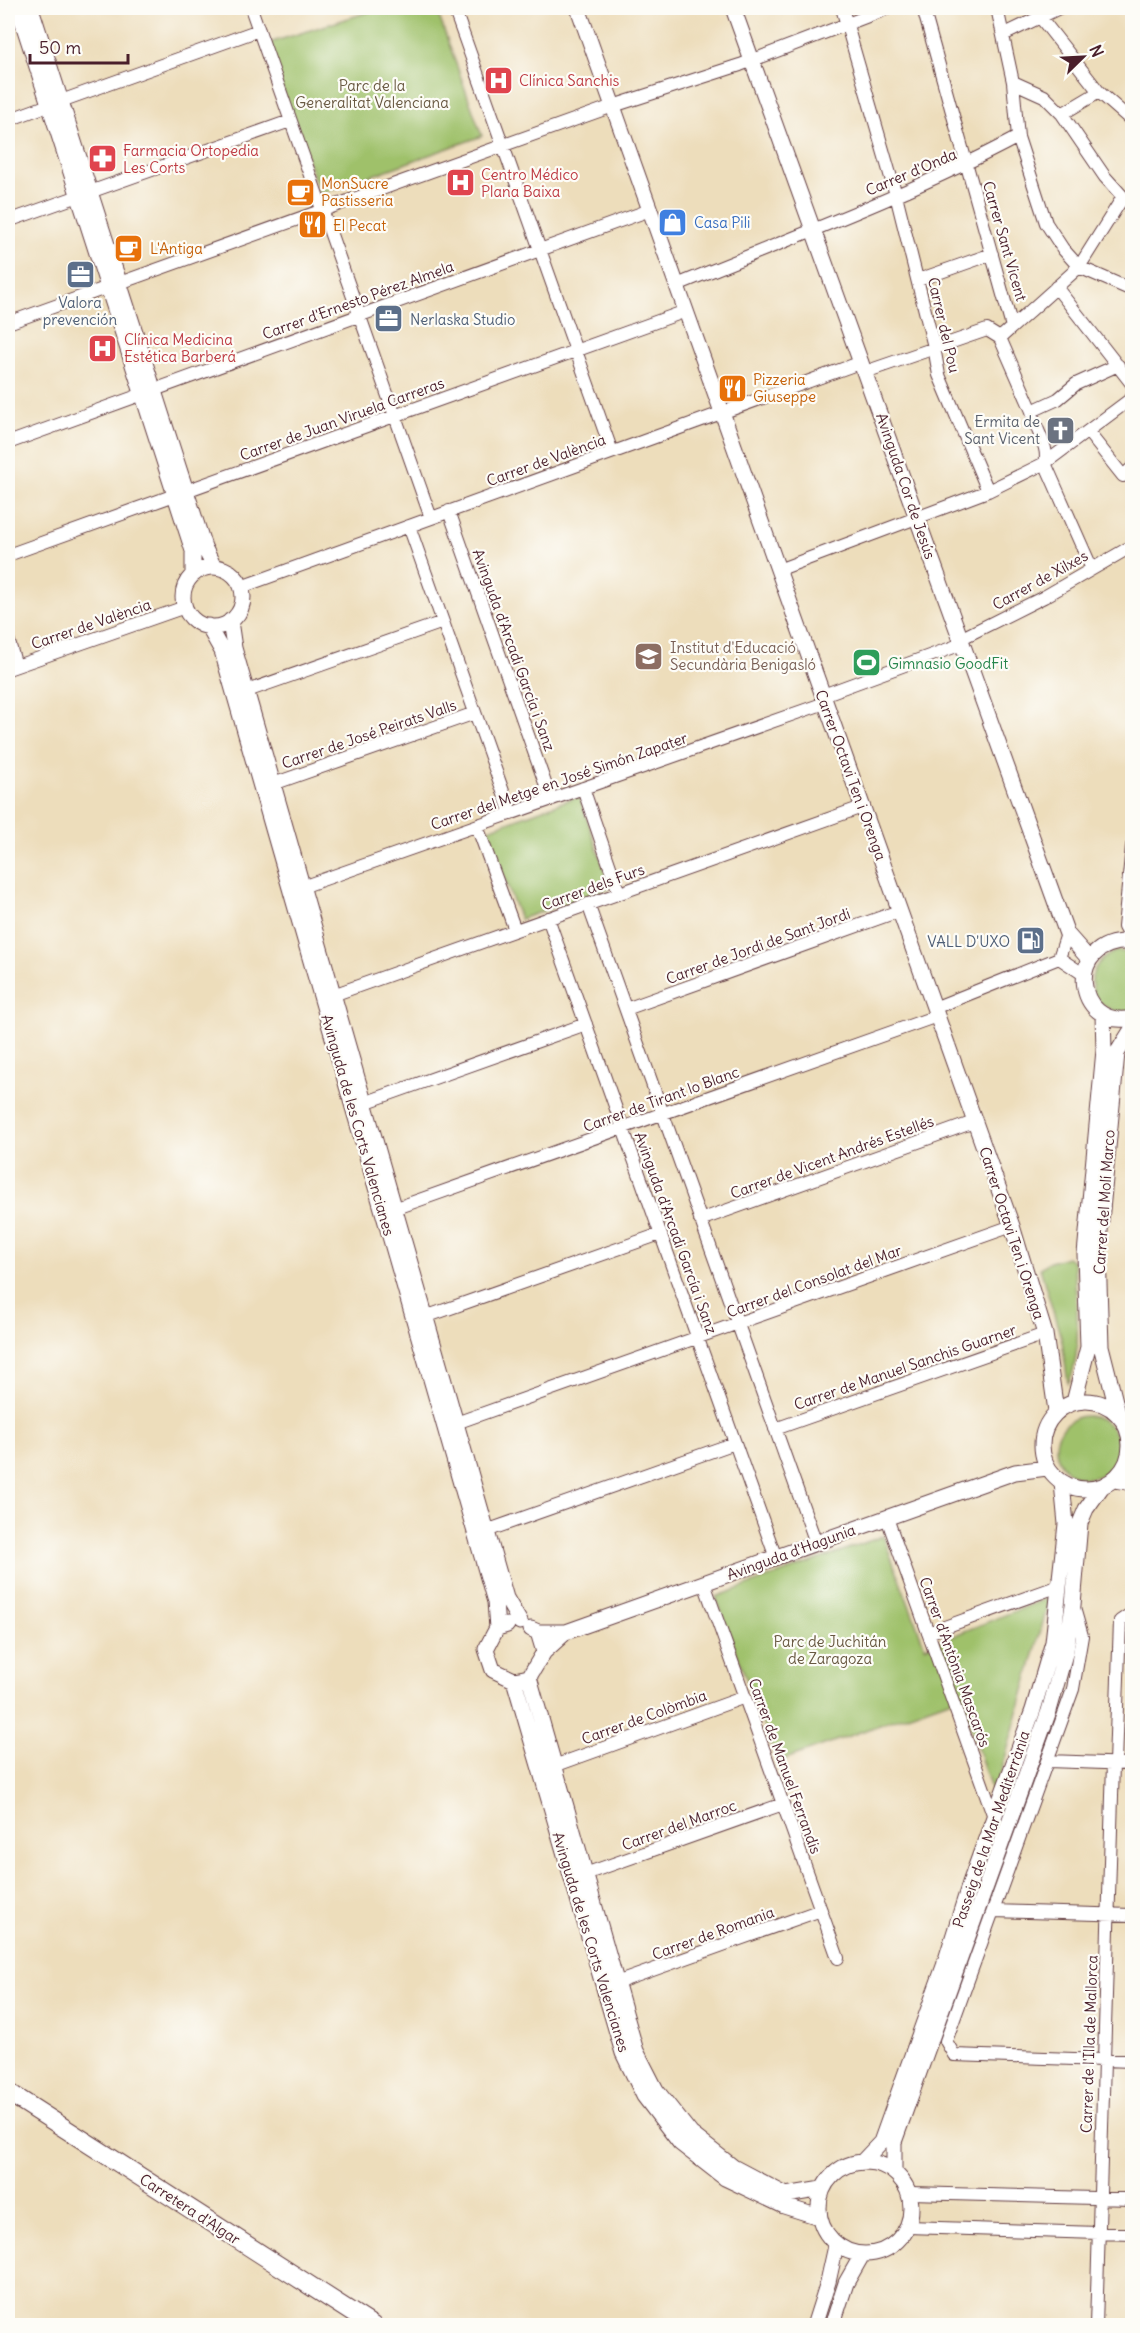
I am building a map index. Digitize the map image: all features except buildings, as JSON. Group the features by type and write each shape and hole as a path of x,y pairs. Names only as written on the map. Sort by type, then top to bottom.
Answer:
{"main road":[{"name":"Carretera d'Algar","path":"8,2092 373,2325"}],"street":[{"path":"18,8 55,103"},
{"path":"31,8 55,103 180,493 193,551 193,574"},
{"path":"251,8 431,518"},
{"path":"454,8 612,452"},
{"name":"Carrer Octavi Ten i Orenga","path":"578,8 1012,1226 1045,1334 1056,1411"},
{"name":"Avinguda Cor de Jesús","path":"733,8 1066,934 1089,959"},
{"name":"Carrer del Pou","path":"842,8 896,195 939,375 988,491"},
{"path":"8,323 613,106 740,65 846,22 889,8"},
{"name":"Carrer Sant Vicent","path":"923,8 1012,327"},
{"path":"997,8 1012,82 1018,137 1046,223 1063,249 1079,267 1132,290"},
{"path":"1004,41 1040,16 1059,8"},
{"path":"1040,16 1099,92 1132,121"},
{"path":"8,120 259,30"},
{"path":"1012,82 1044,96 1062,114 1105,177 1128,200 1079,267 1000,338 1048,454 1045,463 1092,569"},
{"path":"1062,114 1099,92"},
{"path":"8,221 290,121"},
{"name":"Carrer d'Onda","path":"677,285 968,164 1018,137"},
{"name":"Carrer d'Ernesto Pérez Almela","path":"8,443 650,210"},
{"path":"918,280 992,254"},
{"path":"1056,287 1132,384"},
{"name":"Carrer de Juan Viruela Carreras","path":"8,555 686,311"},
{"name":"Carrer de València","path":"241,587 722,412 987,330 1000,338"},
{"path":"1032,411 1058,399 1076,384 1118,365"},
{"path":"778,570 988,491 1045,463 1132,399"},
{"path":"1088,432 1123,476 1132,468"},
{"path":"180,493 214,567"},
{"name":"Avinguda d'Arcadi García i Sanz","path":"449,511 551,800"},
{"path":"409,526 511,814"},
{"name":"Carrer de Xilxes","path":"824,699 961,642 1132,546"},
{"path":"214,567 231,572 241,587 242,606 230,621 223,625 208,626 191,618 185,607 184,589 193,574 199,570 214,567"},
{"name":"Carrer de València","path":"12,667 185,607"},
{"name":"Avinguda de les Corts Valencianes","path":"230,621 234,648 486,1531 506,1598 520,1622"},
{"path":"247,691 443,622"},
{"name":"Avinguda de les Corts Valencianes","path":"208,626 222,651 492,1590 497,1628"},
{"path":"8,639 12,667"},
{"name":"Carrer del Metge en José Simón Zapater","path":"302,887 551,800 824,699"},
{"name":"Carrer de José Peirats Valls","path":"273,784 475,713"},
{"path":"583,788 619,893"},
{"name":"Carrer dels Furs","path":"333,995 862,807"},
{"path":"477,826 515,930"},
{"path":"1132,846 1124,927 1112,942 1089,959 1083,974 1087,998 1103,1016 1122,1021 1132,1018"},
{"name":"Avinguda d'Arcadi García i Sanz","path":"588,904 816,1543"},
{"name":"Carrer de Jordi de Sant Jordi","path":"626,1009 900,911"},
{"name":"Avinguda d'Arcadi García i Sanz","path":"548,918 776,1558"},
{"path":"1112,942 1132,941 1124,927"},
{"path":"1066,934 1059,958 1083,974"},
{"name":"Carrer de Tirant lo Blanc","path":"394,1209 663,1114 935,1012 1059,958"},
{"name":"Carrer del Molí Marco","path":"1074,1402 1088,1347 1085,1254 1104,1050 1103,1016"},
{"path":"364,1103 586,1024"},
{"name":"Carrer del Molí Marco","path":"1118,1413 1101,1346 1098,1252 1117,1053 1132,1029"},
{"name":"Carrer de Vicent Andrés Estellés","path":"700,1220 975,1122"},
{"name":"Carrer del Consolat del Mar","path":"456,1423 1012,1226"},
{"path":"425,1317 660,1234"},
{"name":"Carrer de Manuel Sanchis Guarner","path":"775,1429 1045,1334"},
{"path":"1097,1401 1118,1413 1128,1429 1132,1449 1126,1466 1115,1480 1101,1488 1081,1490 1062,1483 1047,1468 1042,1450 1044,1429 1056,1411 1074,1402 1097,1401"},
{"path":"486,1531 735,1443"},
{"name":"Avinguda d'Hagunia","path":"1015,1472 1042,1450"},
{"name":"Avinguda d'Hagunia","path":"538,1632 566,1632 1015,1472 1047,1468"},
{"path":"1115,1480 1132,1483"},
{"name":"Passeig de la Mar Mediterrània","path":"863,2161 881,2142 1033,1710 1053,1642 1066,1524 1062,1483"},
{"name":"Passeig de la Mar Mediterrània","path":"894,2171 894,2142 1049,1710 1066,1650 1073,1605 1080,1522 1101,1488"},
{"name":"Carrer d'Antònia Mascarós","path":"887,1518 994,1816"},
{"name":"Carrer de Manuel Ferrandis","path":"704,1583 838,1958"},
{"path":"928,1633 1059,1586"},
{"name":"Passeig de la Mar Mediterrània","path":"1073,1605 1082,1636 1073,1689 946,2041 954,2055 1104,2060"},
{"name":"Carrer de l'Illa de Mallorca","path":"1096,2325 1108,1914 1120,1621 1132,1613"},
{"path":"520,1622 538,1632 544,1652 521,1678 493,1670 486,1648 497,1628 520,1622"},
{"name":"Avinguda d'Hagunia","path":"544,1652 566,1632"},
{"name":"Avinguda de les Corts Valencianes","path":"521,1678 554,1766 636,2051 656,2090 691,2134 733,2167 786,2195 822,2189"},
{"name":"Avinguda de les Corts Valencianes","path":"521,1678 623,2053 644,2096 680,2143 725,2178 784,2206 819,2217"},
{"name":"Carrer de Colòmbia","path":"554,1766 745,1697"},
{"path":"1048,1761 1132,1764"},
{"name":"Carrer del Marroc","path":"585,1874 783,1804"},
{"name":"Carrer de Romania","path":"616,1983 820,1910"},
{"path":"994,1911 1132,1915"},
{"path":"1104,2060 1132,2061"},
{"path":"863,2161 894,2171 910,2193 912,2210 908,2227 890,2248 862,2255 836,2246 819,2217 822,2189 838,2169 863,2161"},
{"path":"910,2193 1132,2199"},
{"path":"908,2227 1132,2234"},
{"path":"814,2325 828,2282 836,2246"},
{"path":"832,2325 846,2283 862,2255"}],"green space":[{"name":"Parc de la Generalitat Valenciana","path":"381,8 436,8 482,136 320,194 266,44"},
{"path":"579,796 611,888 520,919 486,830"},
{"path":"1117,951 1132,953 1132,1011 1117,1011 1106,1007 1097,999 1093,989 1092,978 1096,968 1104,958"},
{"path":"1067,1257 1074,1262 1077,1325 1076,1357 1068,1383 1062,1341 1040,1268 1047,1263"},
{"path":"1087,1416 1099,1418 1109,1425 1116,1435 1118,1447 1116,1459 1109,1469 1099,1476 1087,1478 1075,1476 1065,1469 1058,1459 1056,1447 1058,1435 1065,1425 1075,1418"},
{"name":"Parc de Juchitán de Zaragoza","path":"883,1536 925,1647 1050,1597 994,1798 960,1696 777,1762 716,1597"}],"place":[{"name":"Clínica Sanchis","path":"498,80"},
{"name":"Farmacia Ortopedia Les Corts","path":"102,159"},
{"name":"Centro Médico Plana Baixa","path":"460,183"},
{"name":"MonSucre Pastisseria","path":"300,192"},
{"name":"Casa Pili","path":"673,222"},
{"name":"El Pecat","path":"312,225"},
{"name":"L'Antiga","path":"129,248"},
{"name":"Valora prevención","path":"80,275"},
{"name":"Nerlaska Studio","path":"389,319"},
{"name":"Clínica Medicina Estética Barberá","path":"103,348"},
{"name":"Pizzeria Giuseppe","path":"732,388"},
{"name":"Ermita de Sant Vicent","path":"1061,430"},
{"name":"Institut d'Educació Secundària Benigasló","path":"649,656"},
{"name":"Gimnasio GoodFit","path":"867,663"},
{"name":"VALL D'UXO","path":"1031,941"}]}
